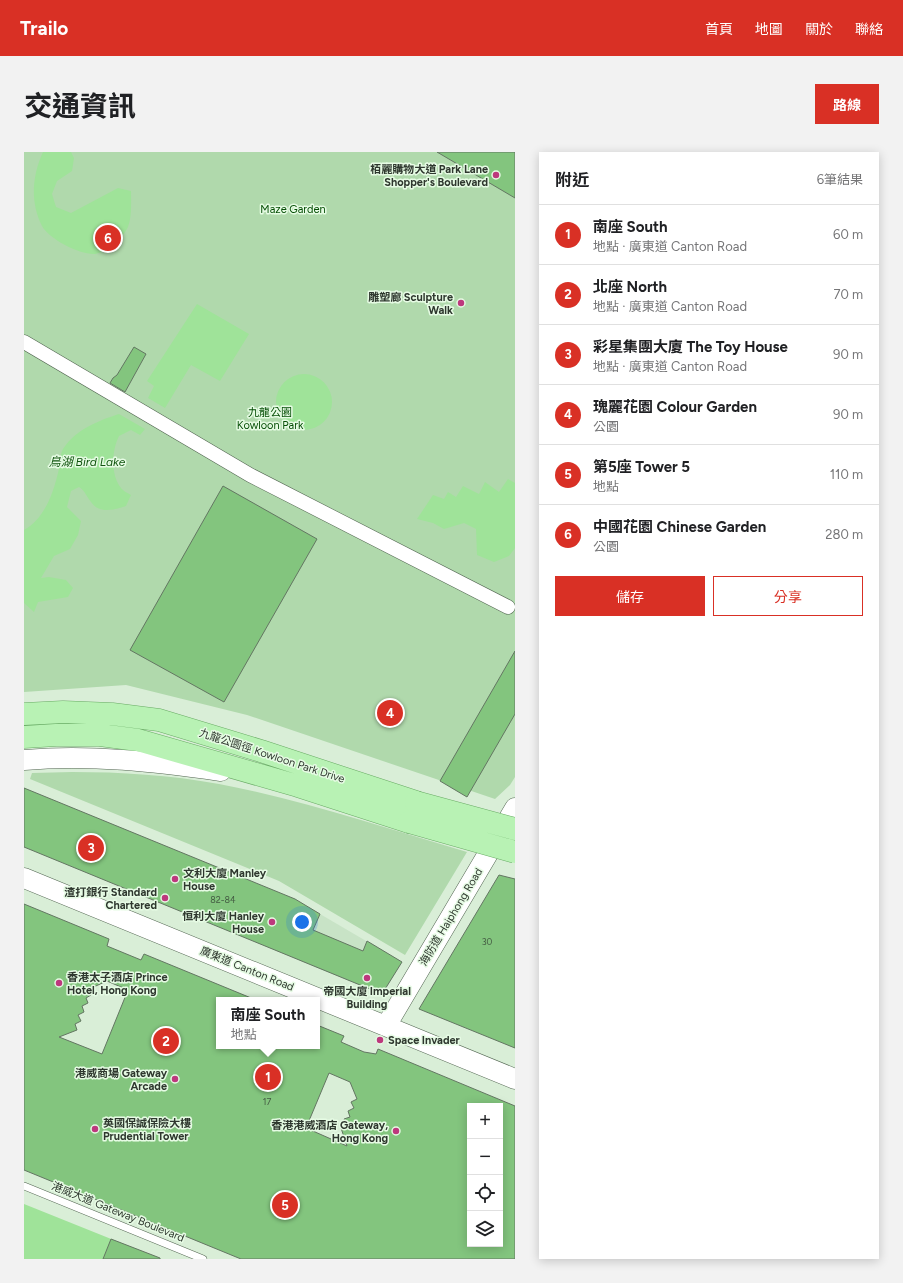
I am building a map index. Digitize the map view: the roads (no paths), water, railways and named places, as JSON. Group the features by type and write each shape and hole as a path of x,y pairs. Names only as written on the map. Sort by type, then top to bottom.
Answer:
{"main road":[{"name":"九龍公園徑 Kowloon Park Drive","path":"24,714 63,712 112,714 159,720 261,751 515,852"},
{"name":"九龍公園徑 Kowloon Park Drive","path":"24,737 100,735 156,744 267,777 412,812 515,829"},
{"name":"九龍公園徑 Kowloon Park Drive","path":"24,760 62,757 152,762 267,777"},
{"name":"海防道 Haiphong Road","path":"386,1026 515,808"},
{"name":"廣東道 Canton Road","path":"24,878 315,997"},
{"name":"廣東道 Canton Road","path":"320,999 515,1079"}],"street":[{"path":"24,342 250,475 508,607"}],"lane":[{"name":"港威大道 Gateway Boulevard","path":"24,1186 203,1259"}],"water":[{"path":"43,152 71,152 74,158 72,171 57,181 52,194 56,207 71,213 118,188 131,191 131,214 128,227 122,236 109,247 95,254 81,252 58,241 42,226 36,208 34,189 39,161"},
{"path":"197,304 249,334 220,381 191,365 165,408 148,398 154,386 147,381"},
{"path":"299,374 309,374 324,382 330,391 332,402 330,413 324,422 309,430 299,430 288,425 281,418 276,407 276,397 281,386 288,379"},
{"name":"鳥湖 Bird Lake","path":"119,414 145,429 140,435 131,430 119,436 115,448 113,462 117,482 124,491 131,495 126,506 117,509 102,510 94,506 85,492 79,487 71,491 67,507 81,521 78,535 70,549 54,556 41,578 49,577 66,580 73,588 68,597 38,602 34,612 24,603 24,530 37,519 47,505 56,481 63,449 68,442 88,427"},
{"path":"508,479 515,483 515,548 509,556 494,562 477,555 476,529 464,523 444,529 433,523 417,519 433,495 444,499 448,492 456,497 463,486 479,494 485,482 499,492"},
{"path":"24,1204 161,1259 24,1259"}],"place":[{"name":"栢麗購物大道 Park Lane Shopper's Boulevard","path":"496,175"},
{"name":"中國花園 Chinese Garden","path":"108,238"},
{"name":"雕塑廊 Sculpture Walk","path":"461,303"},
{"name":"瑰麗花園 Colour Garden","path":"390,713"},
{"name":"彩星集團大廈 The Toy House","path":"91,848"},
{"name":"文利大廈 Manley House","path":"175,879"},
{"name":"渣打銀行 Standard Chartered","path":"165,898"},
{"name":"恒利大廈 Hanley House","path":"272,922"},
{"name":"帝國大廈 Imperial Building","path":"367,978"},
{"name":"香港太子酒店 Prince Hotel, Hong Kong","path":"59,983"},
{"name":"Space Invader","path":"380,1040"},
{"name":"北座 North","path":"166,1041"},
{"name":"南座 South","path":"268,1077"},
{"name":"港威商場 Gateway Arcade","path":"175,1079"},
{"name":"英國保誠保險大樓 Prudential Tower","path":"95,1129"},
{"name":"香港港威酒店 Gateway, Hong Kong","path":"396,1131"},
{"name":"第5座 Tower 5","path":"285,1205"}],"park label":[{"name":"Maze Garden","path":"293,209"},
{"name":"九龍公園 Kowloon Park","path":"270,418"}]}
